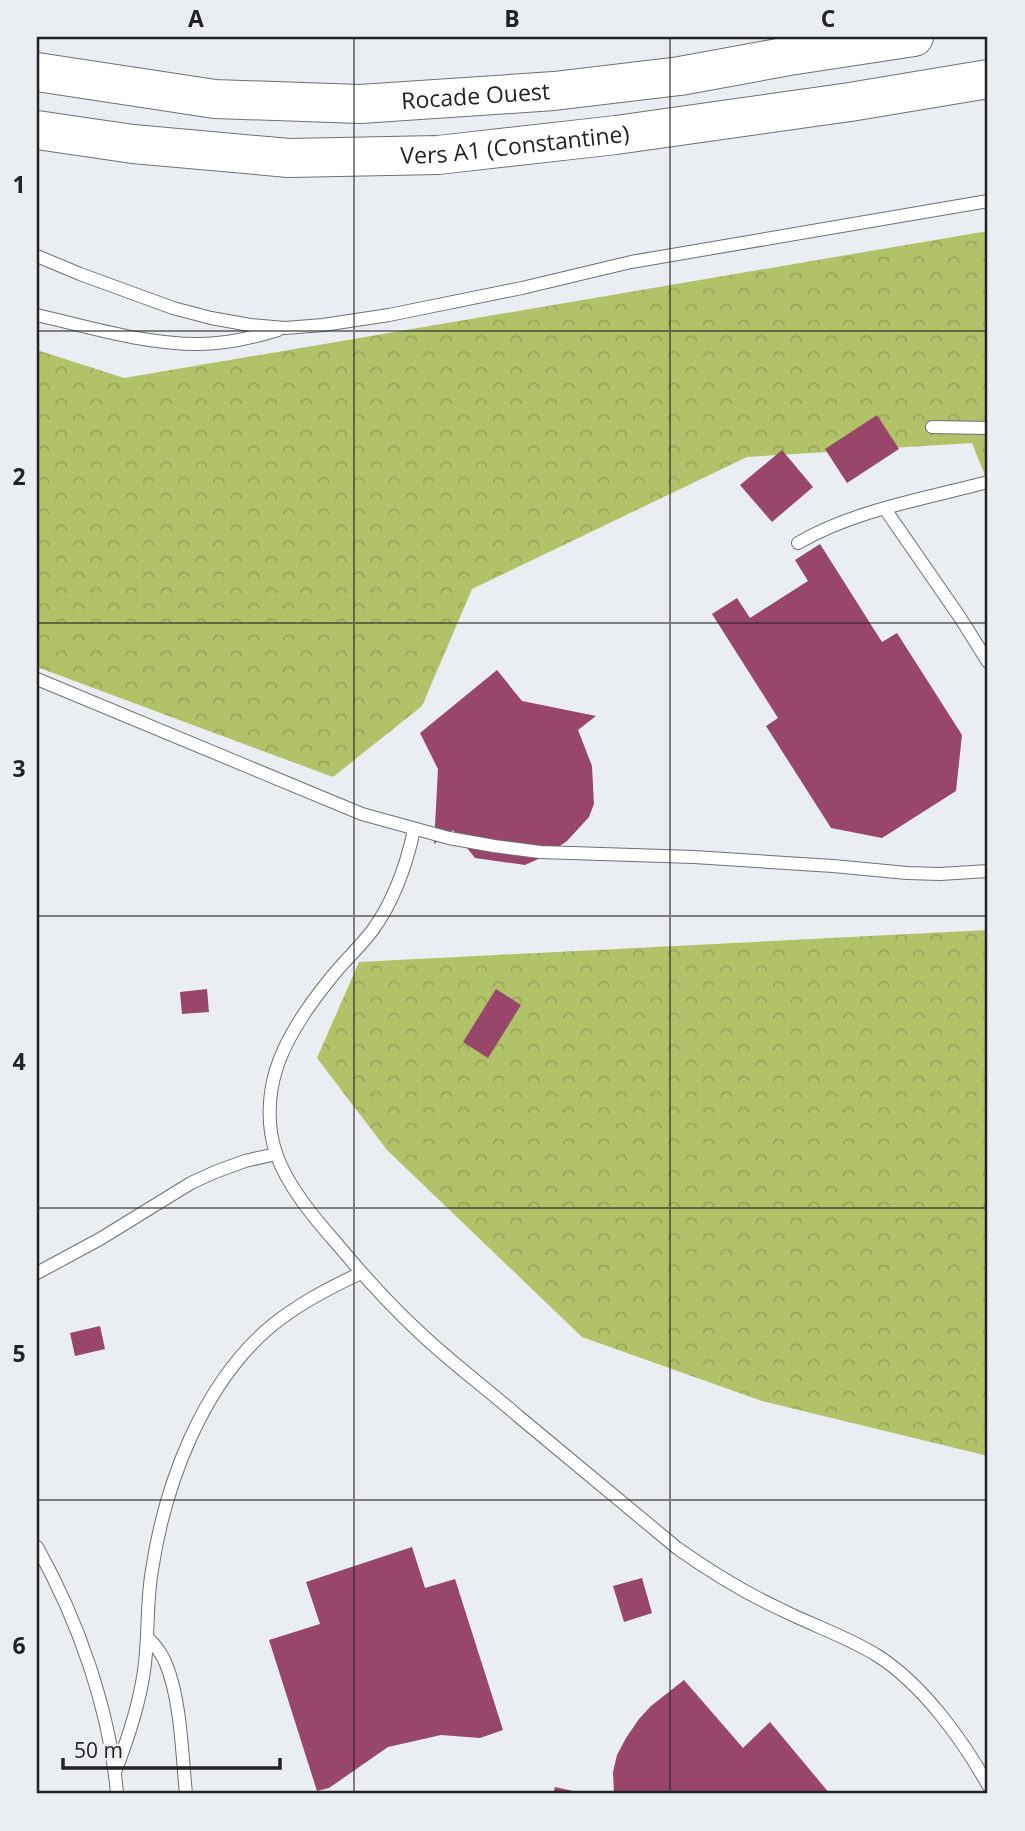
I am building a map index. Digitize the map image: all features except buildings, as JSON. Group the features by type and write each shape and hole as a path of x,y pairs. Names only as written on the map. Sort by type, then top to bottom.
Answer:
{"highway":[{"name":"Rocade Ouest","path":"37,72 215,99 360,104 566,90 680,76 914,37"},
{"name":"Vers A1 (Constantine)","path":"37,130 133,144 289,158 438,155 616,135 850,102 988,79"}],"lane":[{"path":"37,257 173,308 237,323 285,328 323,326 509,291 631,262 988,201"},
{"path":"37,316 133,337 197,344 228,342 285,328"},
{"path":"932,427 988,428"},
{"path":"798,543 838,523 988,482"},
{"path":"885,509 960,616 988,662"},
{"path":"37,679 362,814 414,830 483,845 540,852 694,857 907,873 988,871"},
{"path":"414,830 405,867 385,911 309,1007 283,1052 276,1070 270,1109 271,1129 276,1154 291,1184 316,1220 361,1273 416,1330 458,1367 677,1548 711,1572 748,1594 852,1641 906,1678 944,1719 976,1763 988,1785"},
{"path":"37,1273 100,1239 191,1183 245,1161 276,1154"},
{"path":"115,1773 139,1700 147,1637 151,1571 167,1504 182,1459 202,1416 226,1375 270,1328 298,1306 361,1273"},
{"path":"37,1547 63,1600 97,1691 117,1794"},
{"path":"147,1637 158,1648 166,1662 175,1691 186,1794"}],"green space":[{"path":"988,231 988,483 972,443 747,457 472,589 422,706 333,777 37,667 37,350 124,378"},
{"path":"988,930 988,1456 762,1401 582,1337 387,1150 317,1058 359,962"}]}
